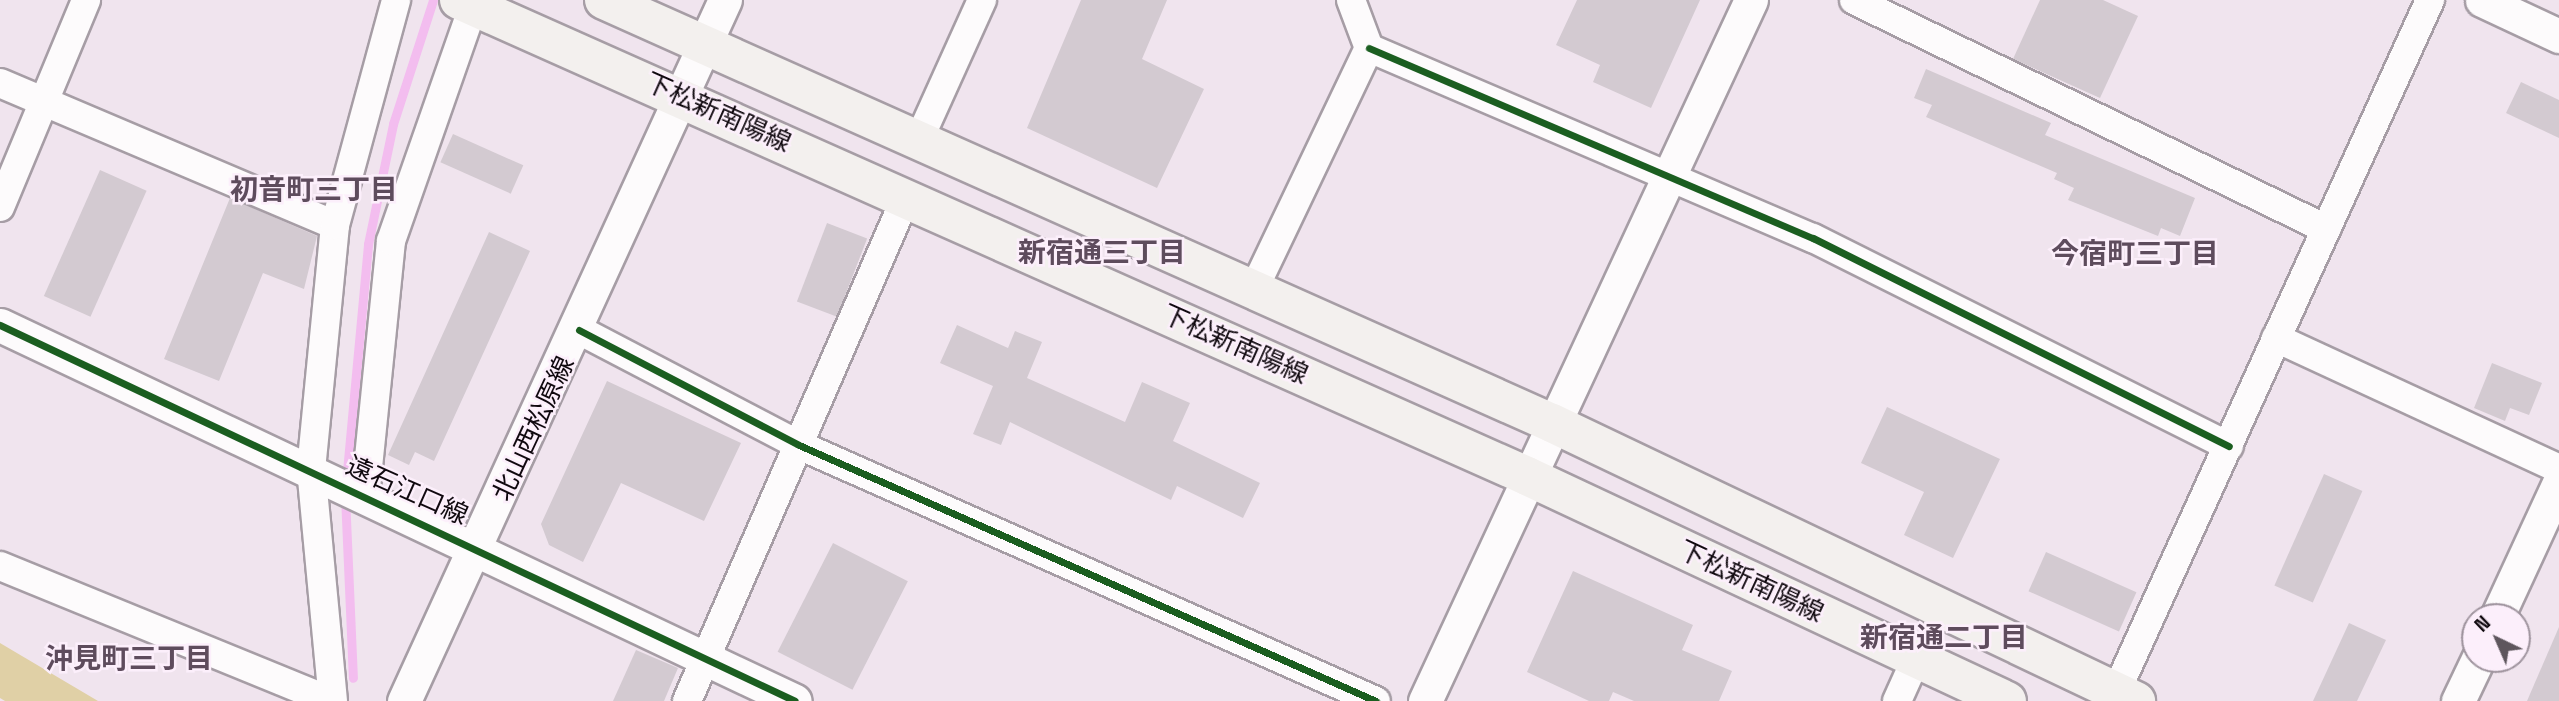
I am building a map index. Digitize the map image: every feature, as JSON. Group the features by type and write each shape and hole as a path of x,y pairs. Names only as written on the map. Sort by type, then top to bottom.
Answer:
{"main road":[{"name":"下松新南陽線","path":"604,0 917,144 1552,423 2126,696"},
{"name":"下松新南陽線","path":"466,3 679,94 1527,476 2007,701"}],"street":[{"path":"0,207 86,0"},
{"path":"0,566 332,701 319,474 335,225 396,0"},
{"name":"北山西松原線","path":"404,701 480,547 579,330 679,94 725,0"},
{"path":"917,144 982,0"},
{"path":"1252,291 1368,48 1351,0"},
{"path":"1425,701 1667,172 1751,0"},
{"path":"1854,0 2326,229"},
{"path":"2126,696 2228,446 2430,0"},
{"path":"2482,0 2559,36"},
{"path":"364,496 391,241 466,3"},
{"path":"1368,48 1667,172 2228,446"},
{"path":"0,83 335,225"},
{"path":"687,701 710,659 906,197"},
{"name":"遠石江口線","path":"2,330 480,547 795,701"},
{"path":"579,330 799,445 1376,701"},
{"path":"2276,338 2559,469"},
{"path":"2503,603 2559,483"},
{"path":"1897,701 1916,659"},
{"path":"2458,701 2471,673"}],"shaded area":[{"path":"0,643 98,701 5,701 0,698"}],"building":[{"path":"1081,0 1167,0 1142,59 1204,89 1157,188 1027,128"},
{"path":"1577,0 1700,0 1651,108 1593,82 1600,65 1556,45"},
{"path":"2040,0 2103,0 2138,16 2100,98 2013,59"},
{"path":"1926,69 2051,123 2045,135 2195,198 2180,236 2161,228 2158,236 2068,200 2074,188 2054,179 2057,173 1926,117 1932,105 1914,98"},
{"path":"2521,82 2559,100 2559,138 2506,113"},
{"path":"453,134 523,165 511,194 440,162"},
{"path":"100,170 147,191 90,317 44,296"},
{"path":"230,198 317,236 304,289 263,273 219,381 164,359"},
{"path":"827,223 867,238 837,317 797,301"},
{"path":"489,232 530,251 434,461 415,452 409,465 388,455"},
{"path":"957,325 1008,348 1015,331 1042,342 1027,378 1125,422 1142,382 1190,403 1173,441 1260,483 1243,518 1177,486 1171,500 1010,422 1001,445 973,434 993,386 940,363"},
{"path":"2492,363 2542,383 2529,415 2510,408 2505,421 2474,408"},
{"path":"607,381 741,443 704,521 621,483 583,562 549,545 541,524"},
{"path":"1887,407 2000,459 1953,558 1904,535 1924,492 1861,463"},
{"path":"2324,474 2362,491 2313,603 2274,585"},
{"path":"833,543 908,581 852,690 778,652"},
{"path":"2046,552 2136,592 2119,632 2029,591"},
{"path":"1573,571 1693,625 1682,650 1732,671 1719,701 1634,701 1613,692 1609,701 1589,701 1527,672"},
{"path":"2349,623 2386,640 2357,701 2313,701"},
{"path":"2559,627 2559,701 2527,701"},
{"path":"636,650 678,668 664,701 613,701"}],"waterway":[{"path":"346,482 368,244 393,124 433,0"},
{"path":"345,496 353,678"}],"cycle path":[{"path":"1369,48 1813,238 2229,446"},
{"path":"0,325 795,701"},
{"path":"579,330 799,445 1376,701"}],"district":[{"name":"初音町三丁目","path":"314,189"},
{"name":"新宿通三丁目","path":"1102,252"},
{"name":"今宿町三丁目","path":"2135,253"},
{"name":"新宿通二丁目","path":"1944,637"},
{"name":"沖見町三丁目","path":"129,658"}]}
